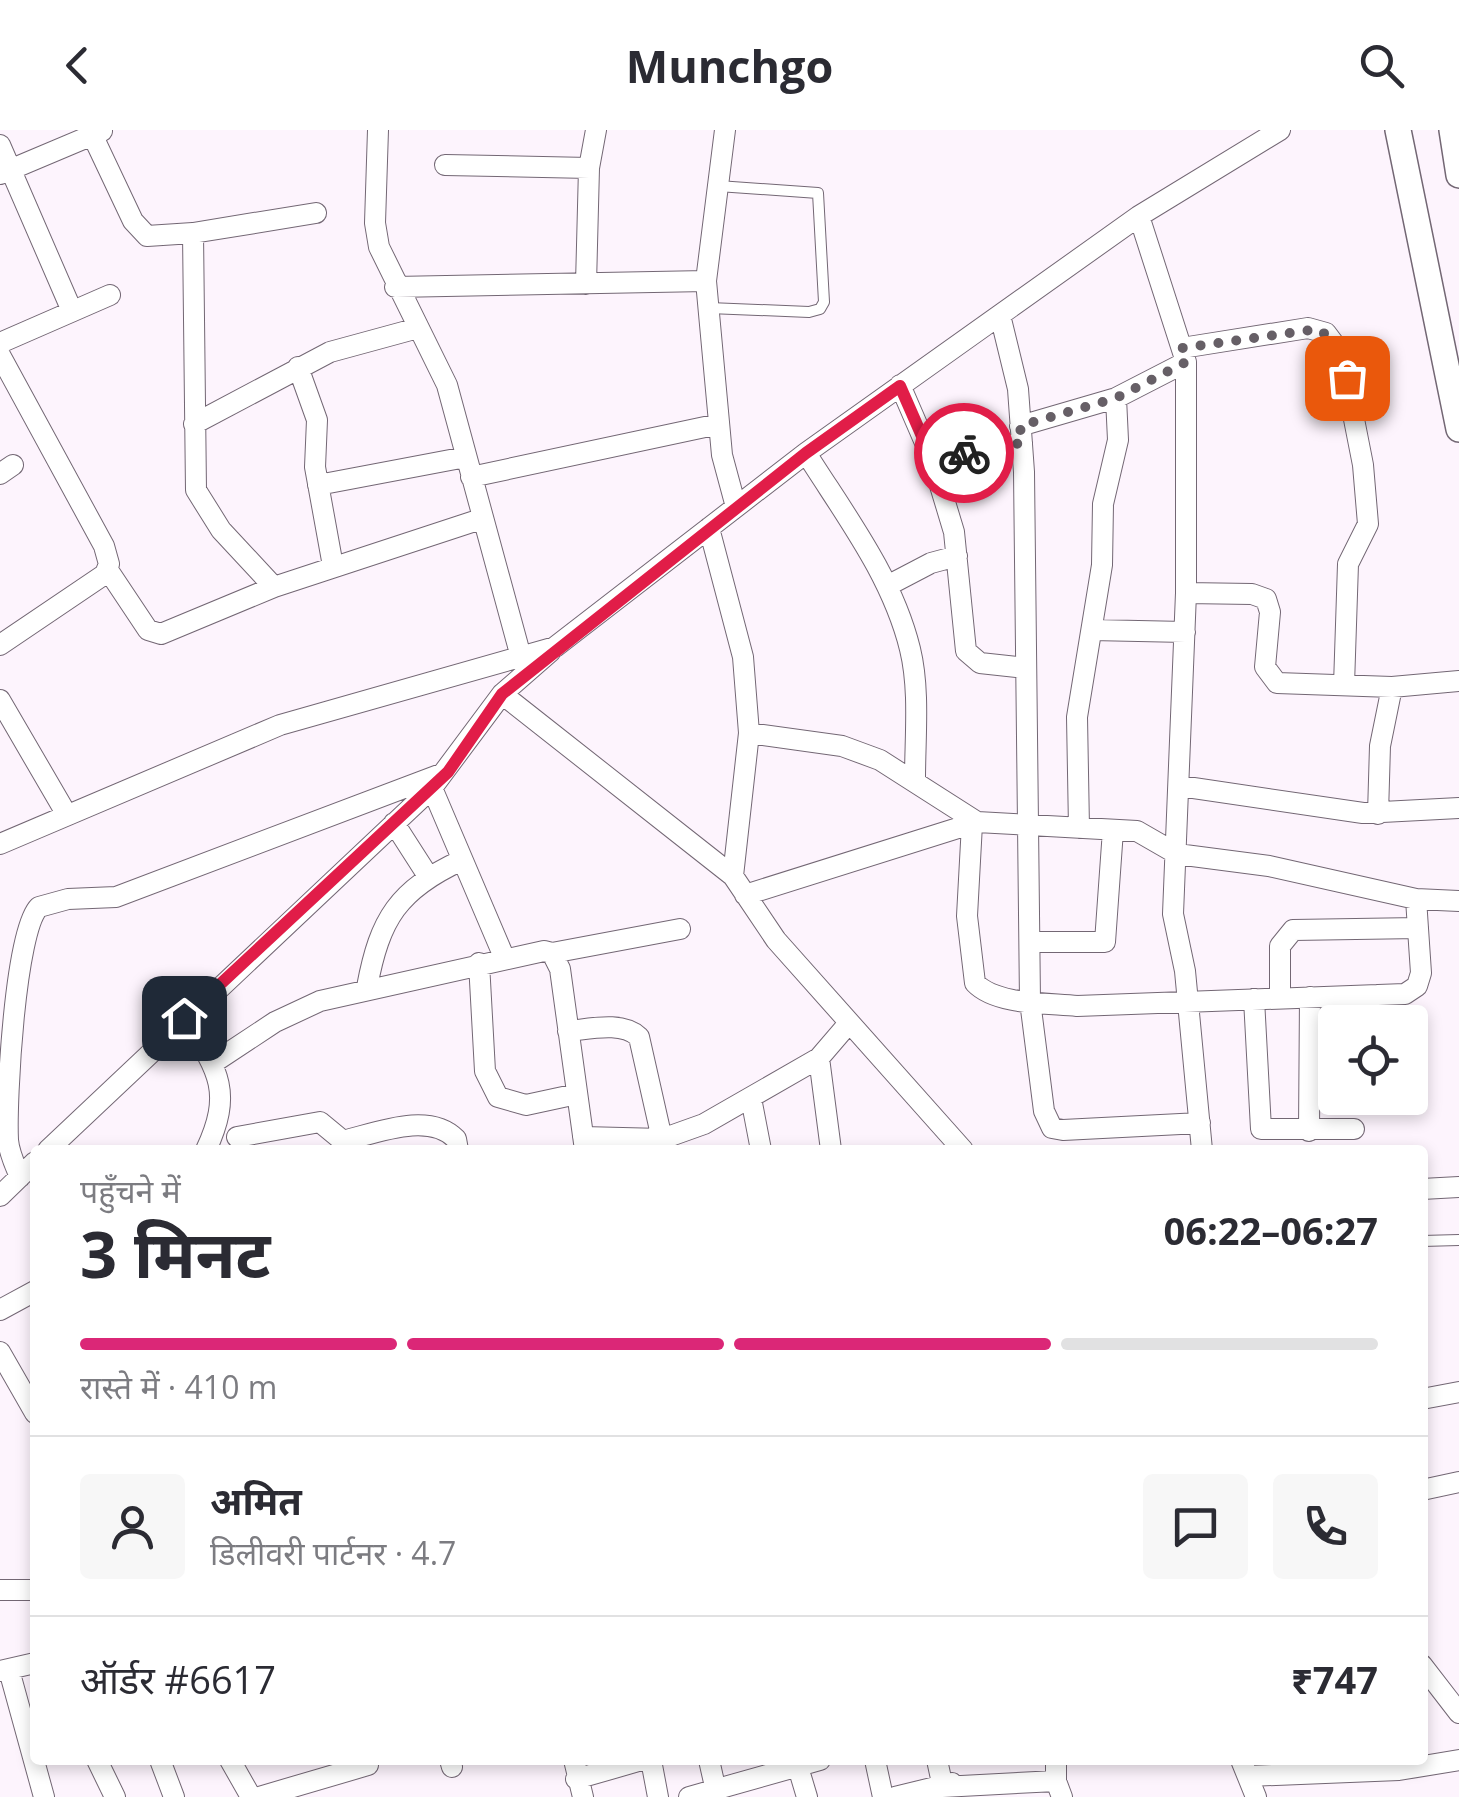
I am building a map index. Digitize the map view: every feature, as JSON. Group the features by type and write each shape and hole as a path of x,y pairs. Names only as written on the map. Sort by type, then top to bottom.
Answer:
{"street":[{"path":"378,130 374,223 395,287 446,384 520,656"},
{"path":"586,284 589,168 596,130"},
{"path":"725,130 706,282 720,424 736,506"},
{"path":"53,1145 432,788 448,772 502,694 555,647 806,453 1139,216 1280,130"},
{"path":"1398,130 1459,428"},
{"path":"1452,130 1459,175"},
{"path":"6,172 95,131 139,231 156,238 316,213"},
{"path":"0,145 6,172 72,312"},
{"path":"445,165 589,168"},
{"path":"1139,216 1184,355 1186,593 1172,914 1188,1000 1202,1145"},
{"path":"193,233 196,490 221,530 274,587"},
{"path":"395,287 706,282"},
{"path":"0,343 110,294"},
{"path":"1000,315 1018,390 1021,434 1030,1001 1044,1111 1052,1128 1200,1123"},
{"path":"194,424 298,367 370,338 418,328"},
{"path":"932,459 1021,434 1116,398 1184,355 1308,328 1326,333 1340,353 1364,465 1368,524 1348,564 1344,685"},
{"path":"0,355 104,546 108,570 148,630 161,634 274,587 481,518"},
{"path":"298,367 316,420 318,485 333,566"},
{"path":"900,386 932,459 957,556 966,651 980,663 1026,668"},
{"path":"1080,828 1075,748 1102,565 1103,504 1118,440 1116,398"},
{"path":"318,485 468,467 720,424"},
{"path":"806,453 887,586 911,652 915,779"},
{"path":"708,528 744,657 749,733 733,876"},
{"path":"887,586 932,563 957,556"},
{"path":"0,644 108,570"},
{"path":"1186,593 1260,596 1269,604 1266,667 1272,680 1392,687 1459,682"},
{"path":"1092,630 1185,632"},
{"path":"0,844 280,725 555,647"},
{"path":"1378,814 1380,746 1392,687"},
{"path":"502,694 733,876 776,940 954,1145"},
{"path":"0,700 67,815"},
{"path":"749,733 842,746 915,779 974,823"},
{"path":"0,1196 27,1170 8,1139 18,981 26,928 39,907 68,899 116,896 448,772"},
{"path":"1180,786 1378,814 1459,808"},
{"path":"432,788 504,957"},
{"path":"394,823 428,876"},
{"path":"974,823 968,916 975,983 987,992 1030,1001 1077,1006 1405,994 1417,986 1421,973 1416,900"},
{"path":"746,894 974,823 1137,831 1177,854 1269,866 1416,900 1459,901"},
{"path":"1030,942 1104,942 1113,830"},
{"path":"366,988 376,942 409,889 462,860"},
{"path":"1280,998 1280,946 1293,930 1418,928"},
{"path":"213,1062 275,1022 320,1000 504,957 552,953 680,929"},
{"path":"552,953 560,969 584,1144 662,1139 704,1124 818,1058 850,1023"},
{"path":"479,963 486,1071 498,1097 526,1104 578,1094"},
{"path":"1378,995 1379,1005"},
{"path":"1309,1131 1310,997"},
{"path":"1254,998 1258,1126 1266,1132 1354,1129"},
{"path":"184,1018 213,1062 222,1086 222,1104 208,1145"},
{"path":"568,1031 634,1031 639,1037 662,1139"},
{"path":"818,1058 830,1145"},
{"path":"750,1098 760,1145"},
{"path":"222,1104 240,1143 320,1122 345,1145 392,1129 437,1127 456,1139 457,1145"},
{"path":"1428,1189 1459,1187"},
{"path":"0,1310 30,1293"},
{"path":"0,1352 30,1405"},
{"path":"1428,1398 1459,1392"},
{"path":"1428,1489 1459,1482"},
{"path":"0,1590 30,1590"},
{"path":"30,1665 4,1670 30,1753"},
{"path":"1428,1672 1459,1713"},
{"path":"1256,1797 1244,1768 1399,1770 1459,1760"},
{"path":"34,1765 44,1797"},
{"path":"99,1765 115,1797"},
{"path":"162,1765 174,1797"},
{"path":"233,1765 251,1797"},
{"path":"259,1797 332,1767 368,1765"},
{"path":"578,1779 625,1765"},
{"path":"652,1765 658,1797"},
{"path":"711,1765 716,1791"},
{"path":"688,1797 802,1765"},
{"path":"875,1765 883,1797"},
{"path":"939,1765 945,1785"},
{"path":"798,1766 807,1797"},
{"path":"895,1797 945,1785 1058,1779"}],"lane":[{"path":"708,308 809,312 820,309 824,302 818,194 718,186"},
{"path":"1428,1241 1459,1240"}],"way so far":[{"path":"964,453 1022,443 1020,426 1116,398 1186,362 1182,348 1318,329 1333,340 1347,378"}],"route":[{"path":"184,1018 448,772 502,694 555,647 806,453 900,386 932,459 964,453"}]}
